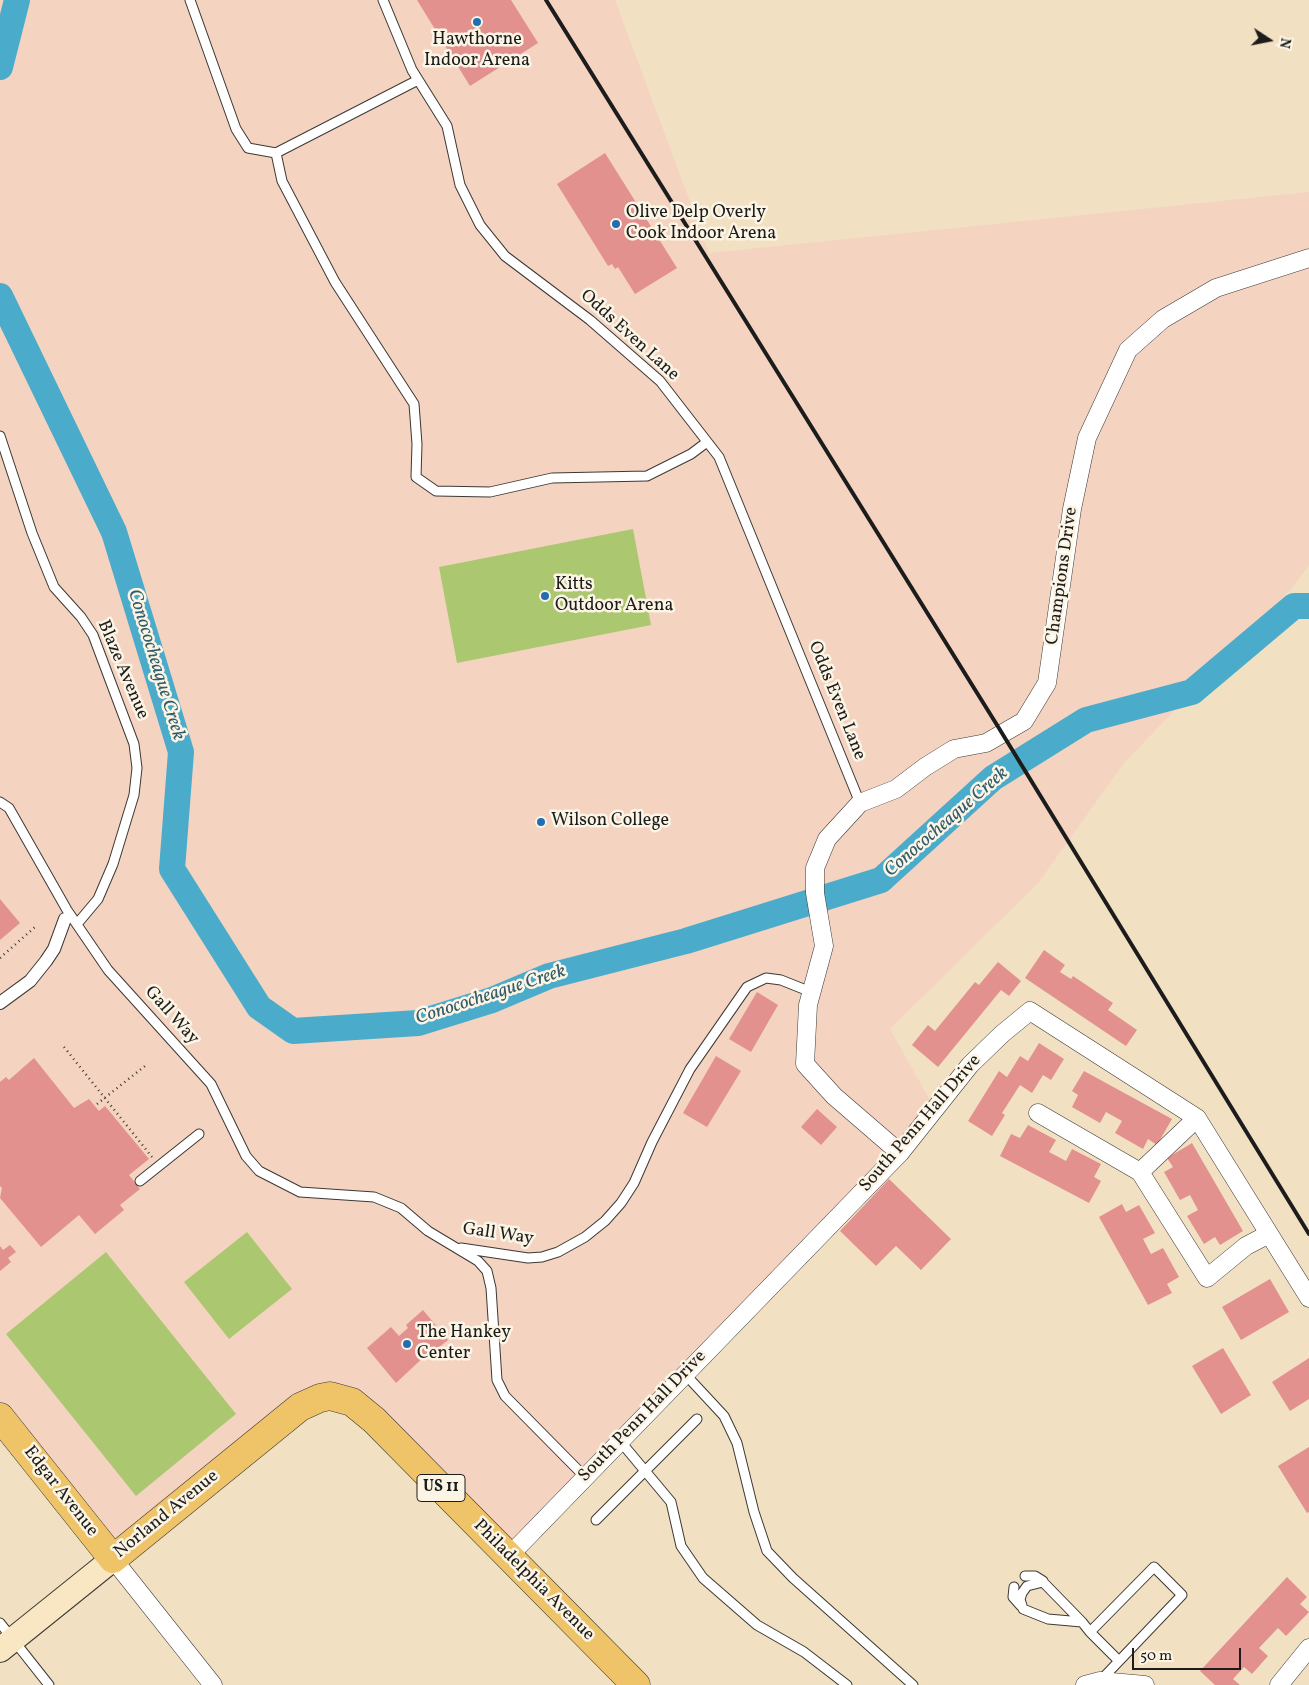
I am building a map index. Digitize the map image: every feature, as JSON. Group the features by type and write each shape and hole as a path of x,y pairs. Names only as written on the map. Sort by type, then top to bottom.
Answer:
{"main road":[{"name":"Philadelphia Avenue","path":"341,1397 352,1402 374,1420 636,1685"},
{"name":"Norland Avenue","path":"5,1637 113,1559 300,1407 320,1398 341,1397"},
{"name":"Edgar Avenue","path":"0,1417 113,1559"}],"street":[{"name":"Champions Drive","path":"900,1153 834,1096 805,1064 808,1005 824,946 815,893 815,868 827,839 860,803 896,789 925,767 954,749 986,743 1024,721 1048,683 1072,509 1087,438 1128,350 1163,319 1216,288 1309,258"},
{"path":"0,1003 30,982 46,962 54,949 66,915"},
{"name":"South Penn Hall Drive","path":"509,1556 900,1153 970,1065 1030,1011 1198,1118 1309,1298"},
{"path":"1038,1113 1140,1172 1207,1278 1246,1246 1269,1234"},
{"path":"1140,1172 1198,1118"},
{"name":"Edgar Avenue","path":"113,1559 213,1685"},
{"path":"1283,1683 1309,1648"},
{"path":"1092,1683 1145,1685"}],"lane":[{"path":"190,0 236,129 248,148 276,153 418,80"},
{"name":"Odds Even Lane","path":"382,0 418,80 447,126 460,185 480,224 505,256 590,320 660,381 718,457 860,803"},
{"path":"276,153 282,181 335,282 414,404 417,444 416,476 436,492 490,492 552,478 647,476 691,454 707,442"},
{"name":"Blaze Avenue","path":"0,436 32,533 54,587 81,616 92,635 134,744 137,768 134,795 113,864 98,899 77,924"},
{"name":"Gall Way","path":"0,802 9,808 66,915 77,924 108,970 211,1084 246,1156 259,1171 300,1192 374,1197 401,1208 428,1231 456,1247 528,1258 542,1257 558,1252 585,1237 605,1221 634,1182 655,1135 690,1069 747,987 766,978 781,980 812,992"},
{"path":"140,1181 199,1134"},
{"path":"456,1247 478,1260 486,1271 490,1288 497,1380 505,1396 585,1477"},
{"path":"685,1374 724,1416 737,1443 754,1512 767,1551 793,1578 913,1685"},
{"path":"596,1520 645,1468 697,1419"},
{"path":"620,1441 645,1468 671,1502 681,1546 703,1578 757,1625 804,1652 846,1685"},
{"path":"1090,1632 1154,1567 1182,1595 1119,1661 1092,1683"},
{"path":"1025,1576 1035,1576 1043,1582 1119,1661"},
{"path":"1023,1609 1020,1600 1027,1586 1043,1582"},
{"path":"1014,1587 1013,1597 1023,1609 1048,1620 1082,1622"},
{"path":"5,1637 49,1685"}],"path":[{"path":"0,958 34,927"},
{"path":"64,1047 159,1166"},
{"path":"98,1104 145,1066"}],"shaded area":[{"name":"Wilson College","path":"0,0 615,0 709,253 1309,192 1309,565 1291,589 1124,763 1039,882 890,1029 935,1109 509,1556 330,1396 113,1559 0,1417"}],"green space":[{"name":"Kitts Outdoor Arena","path":"633,529 651,625 457,663 439,567"},
{"path":"247,1232 292,1289 229,1339 184,1282"},
{"path":"106,1252 236,1414 136,1496 6,1334"}],"building":[{"name":"Hawthorne Indoor Arena","path":"417,0 511,0 538,43 470,86"},
{"name":"Olive Delp Overly Cook Indoor Arena","path":"605,153 677,268 635,294 618,267 615,269 612,264 608,266 557,184"},
{"path":"0,899 20,923 0,940"},
{"path":"1044,950 1065,965 1060,972 1071,979 1073,976 1113,1003 1108,1010 1137,1030 1126,1046 1025,978"},
{"path":"998,962 1021,981 1009,996 1001,990 938,1067 912,1045 928,1025 935,1031 975,982 979,985"},
{"path":"757,992 778,1005 751,1052 729,1039"},
{"path":"1039,1043 1064,1059 1051,1080 1043,1075 1032,1093 1020,1085 1002,1113 1005,1115 992,1136 968,1121 999,1071 1007,1077 1020,1056 1028,1061"},
{"path":"716,1056 741,1071 707,1127 683,1113"},
{"path":"34,1058 74,1108 89,1099 99,1111 105,1106 149,1159 129,1175 140,1189 120,1205 124,1210 95,1234 79,1215 41,1247 0,1198 2,1188 0,1186 0,1082 6,1077 9,1080"},
{"path":"1084,1071 1172,1119 1157,1145 1148,1139 1143,1149 1115,1133 1122,1121 1106,1112 1100,1123 1072,1107 1078,1095 1072,1091"},
{"path":"817,1109 837,1127 821,1145 801,1127"},
{"path":"1028,1125 1056,1140 1049,1152 1066,1161 1072,1149 1101,1164 1094,1177 1101,1181 1089,1203 1000,1156 1011,1134 1020,1138"},
{"path":"1192,1143 1243,1231 1220,1245 1215,1237 1204,1244 1187,1216 1198,1210 1190,1195 1180,1200 1164,1172 1173,1167 1167,1158"},
{"path":"889,1179 951,1239 921,1270 896,1246 876,1266 840,1231"},
{"path":"1122,1204 1126,1212 1139,1205 1155,1233 1143,1239 1151,1254 1163,1248 1179,1277 1167,1284 1172,1293 1148,1305 1099,1217"},
{"path":"10,1245 16,1252 8,1258 11,1262 0,1271 0,1246 3,1250"},
{"path":"1270,1279 1289,1312 1241,1340 1222,1307"},
{"name":"The Hankey Center","path":"423,1310 448,1340 429,1355 428,1353 396,1383 367,1348 391,1327 399,1336 408,1328 406,1325"},
{"path":"1223,1348 1251,1395 1221,1414 1192,1366"},
{"path":"1309,1358 1309,1399 1290,1411 1272,1382"},
{"path":"1309,1447 1309,1512 1307,1513 1278,1466"},
{"path":"1287,1577 1307,1597 1300,1604 1309,1612 1286,1636 1278,1628 1259,1648 1268,1656 1252,1674 1244,1667 1233,1679 1240,1685 1215,1685 1200,1671"}],"waterway":[{"name":"Conococheague Creek","path":"0,67 17,0"},
{"name":"Conococheague Creek","path":"0,296 114,532 181,752 172,869 259,1007 293,1031 418,1023 492,1000 549,976 686,941 881,880 993,778 1086,720 1192,692 1294,606 1309,606"}],"railway":[{"path":"546,0 997,725 1309,1234"}],"place":[{"name":"Hawthorne Indoor Arena","path":"477,22"},
{"name":"Olive Delp Overly Cook Indoor Arena","path":"616,224"},
{"name":"Kitts Outdoor Arena","path":"545,596"},
{"name":"Wilson College","path":"541,822"},
{"name":"The Hankey Center","path":"407,1344"}]}
